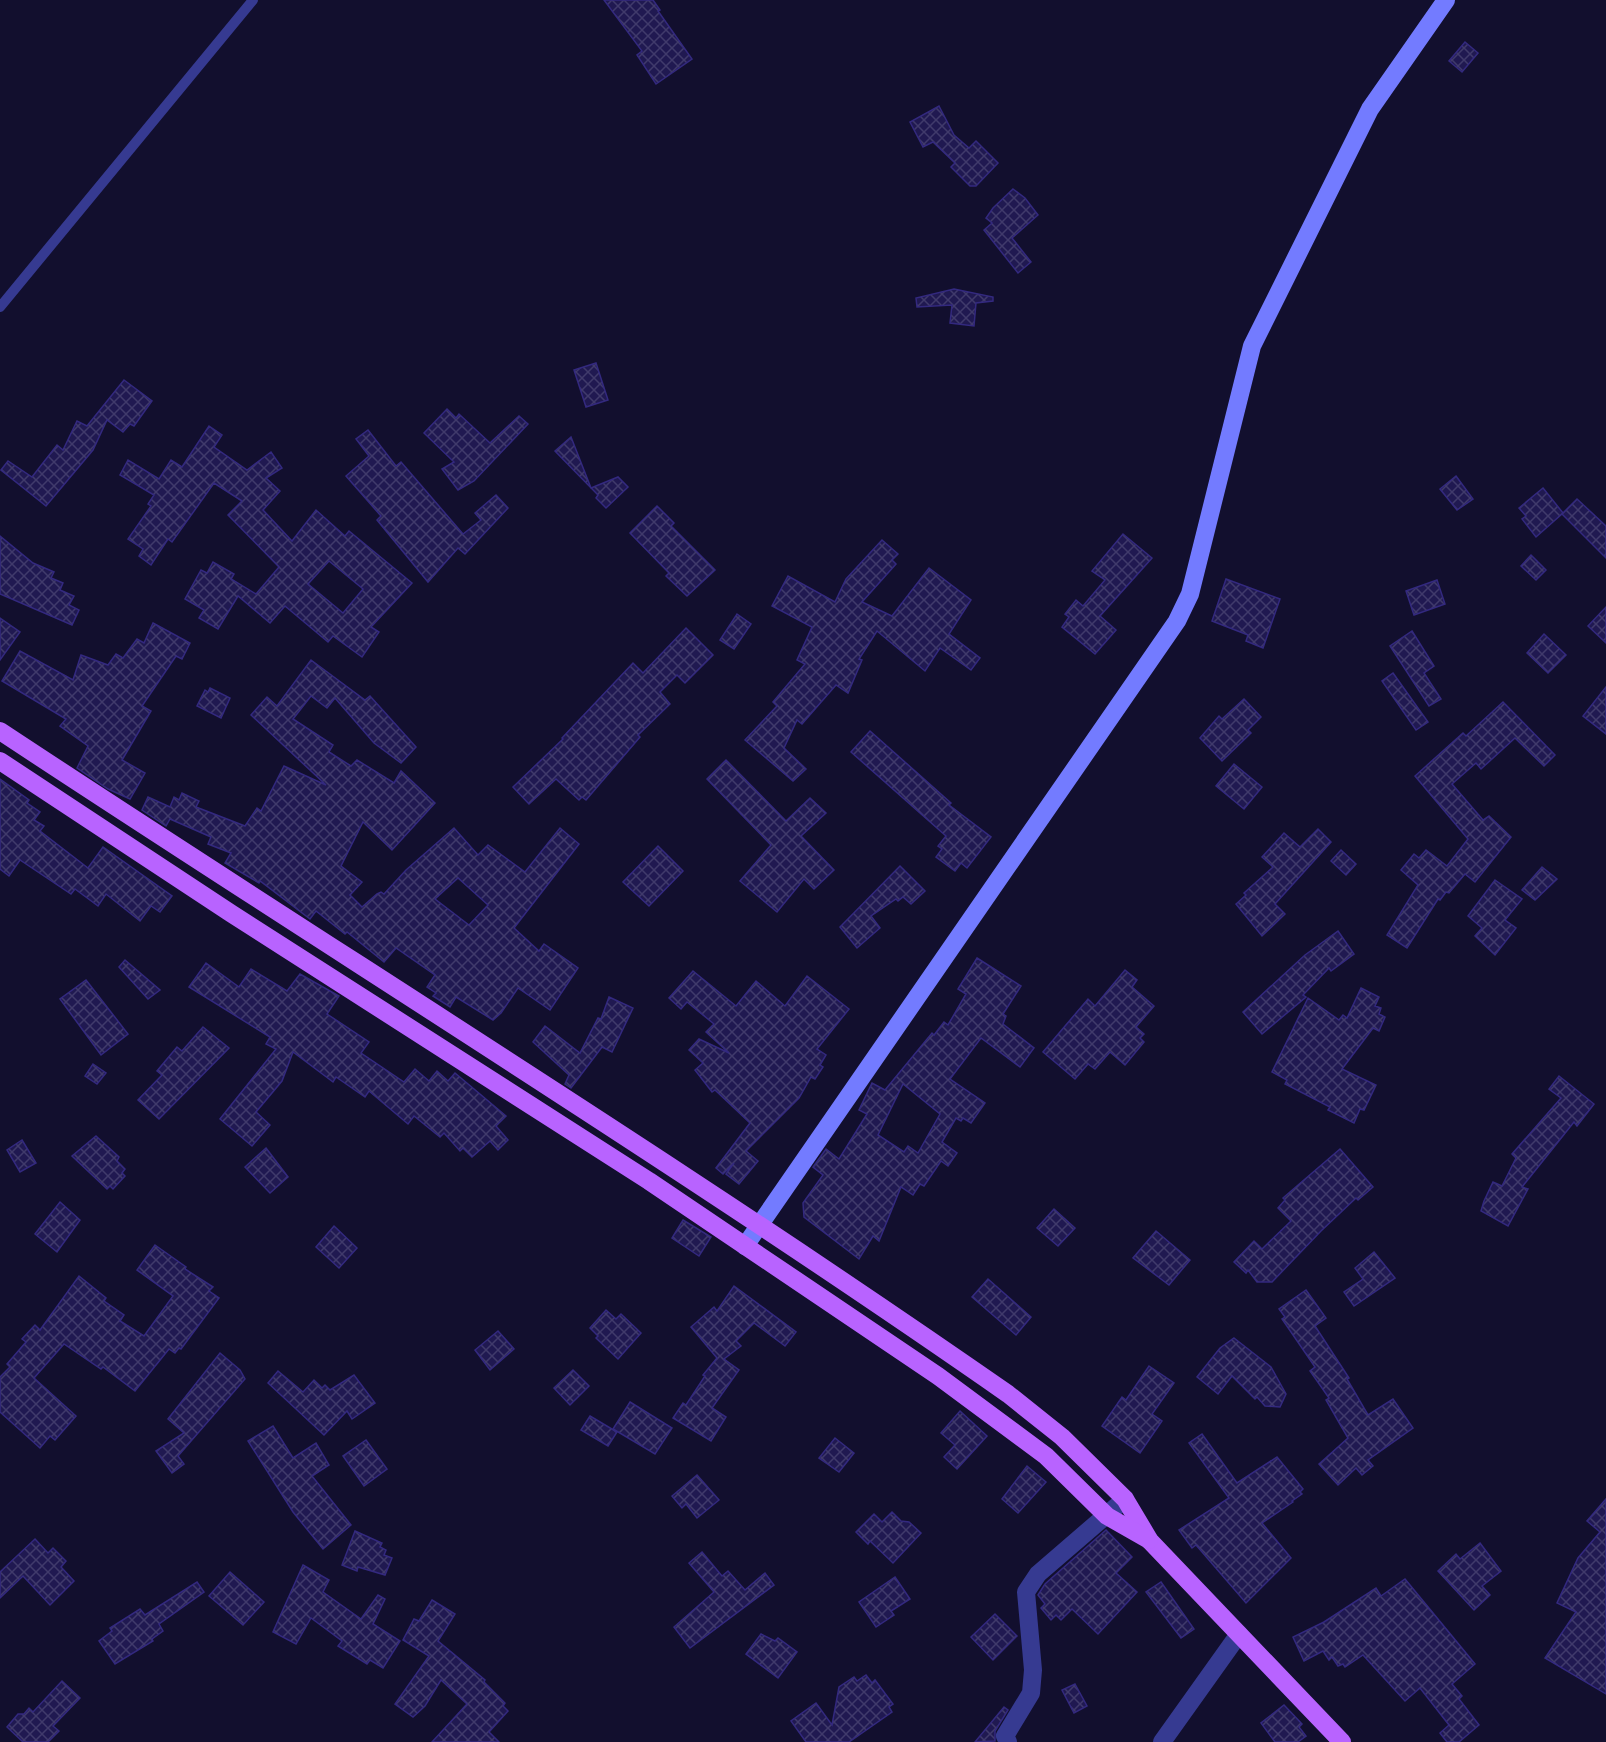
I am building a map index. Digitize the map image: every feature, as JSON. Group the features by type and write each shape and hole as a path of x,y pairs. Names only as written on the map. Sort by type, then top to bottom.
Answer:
{"main road":[{"path":"0,731 246,893 663,1160 1008,1394 1062,1437 1125,1498 1150,1541 1342,1742"},
{"path":"0,761 242,921 649,1181 993,1414 1046,1456 1107,1516 1150,1541"}],"street":[{"path":"745,1246 1177,621 1190,594 1252,346 1370,109 1446,0"},
{"path":"1008,1742 1005,1736 1023,1712 1031,1693 1033,1670 1026,1592 1038,1574 1125,1498"},
{"path":"1162,1742 1239,1634"}],"lane":[{"path":"0,307 253,0"}],"building":[{"path":"604,0 653,0 660,10 658,11 692,59 656,84 637,55 642,51"},
{"path":"1465,42 1478,53 1462,72 1449,61"},
{"path":"939,106 954,135 969,148 976,141 998,163 976,186 970,186 951,167 955,163 933,142 923,147 910,122"},
{"path":"1013,189 1025,198 1038,215 1012,238 1031,262 1018,273 984,230 992,223 986,218 993,208"},
{"path":"954,289 993,297 993,301 976,303 974,326 950,323 952,305 917,307 916,298"},
{"path":"596,363 608,400 586,407 574,370"},
{"path":"124,380 152,401 134,426 130,424 123,432 107,420 93,450 46,506 1,470 8,461 32,477 57,445 63,450 77,421 87,426"},
{"path":"447,409 456,418 459,414 490,443 519,416 528,424 474,481 458,490 442,469 454,462 424,433"},
{"path":"209,426 222,435 214,447 247,470 271,452 282,468 266,478 280,491 263,510 292,541 316,510 345,536 349,531 412,583 371,627 379,632 362,657 333,636 328,642 285,606 270,623 238,596 218,629 199,618 204,610 185,599 201,570 207,573 213,562 234,574 231,579 256,594 279,567 228,515 242,501 214,483 172,542 168,539 151,565 139,556 143,549 128,539 151,506 148,504 154,495 120,475 128,460 159,479 171,460 182,467","holes":["329,561 363,589 343,613 308,584"]},
{"path":"368,430 396,466 401,462 463,534 481,520 475,513 496,495 508,508 465,554 458,548 428,582 377,520 381,516 346,476 369,456 356,439"},
{"path":"571,437 591,488 555,451"},
{"path":"1456,476 1473,499 1457,510 1440,489"},
{"path":"618,477 628,487 606,508 596,498 598,495 591,488"},
{"path":"1543,488 1563,513 1577,499 1606,526 1606,558 1562,514 1536,537 1522,519 1526,516 1519,508"},
{"path":"657,506 674,523 671,526 715,570 687,596 666,576 669,573 630,533"},
{"path":"1123,534 1152,558 1100,616 1116,630 1095,654 1062,627 1069,617 1065,614 1076,600 1083,606 1105,580 1092,571"},
{"path":"0,536 33,563 54,572 51,578 63,583 60,590 74,596 69,605 79,610 72,625 0,594"},
{"path":"882,540 898,554 892,560 896,564 862,602 892,616 929,568 971,600 949,634 980,658 971,670 940,648 925,671 877,631 859,659 862,660 848,693 836,685 802,724 797,720 784,748 806,769 793,781 745,740 777,706 773,702 805,664 797,660 812,627 772,606 788,576 835,602 846,579"},
{"path":"1531,555 1546,570 1536,580 1521,566"},
{"path":"1226,579 1280,599 1263,648 1246,641 1248,635 1212,621"},
{"path":"1437,580 1445,604 1414,615 1406,591"},
{"path":"1606,607 1606,643 1588,626"},
{"path":"737,614 751,624 734,649 720,640"},
{"path":"0,618 20,632 0,660"},
{"path":"153,623 190,643 182,659 176,656 142,706 151,711 122,760 145,773 130,799 108,789 77,768 88,746 60,726 66,719 2,681 20,651 73,680 81,655 108,665 116,654 123,658 137,639 144,643"},
{"path":"686,628 713,655 685,683 677,675 660,692 670,704 638,735 640,737 586,800 582,797 579,800 556,779 529,804 513,787 563,739 633,663 643,673"},
{"path":"1412,631 1434,666 1424,673 1441,699 1429,706 1390,646"},
{"path":"1544,634 1566,655 1548,673 1527,653"},
{"path":"311,660 365,700 370,696 416,747 401,763 374,743 335,698 327,708 311,696 293,719 333,745 329,752 351,766 357,760 394,783 401,771 435,803 392,850 363,822 341,866 362,882 350,895 362,907 377,894 381,892 384,894 406,870 454,828 478,855 488,845 525,872 560,828 579,844 514,928 539,951 544,944 578,968 550,1010 518,988 501,1013 493,1020 456,997 450,1007 433,996 436,993 427,987 435,975 396,948 384,962 316,911 310,919 260,881 259,883 225,863 231,853 208,844 211,837 170,819 166,826 142,810 148,797 170,807 174,797 179,800 182,793 199,801 196,807 245,826 257,808 261,811 284,766 326,785 251,715 267,697 277,706","holes":["458,878 488,905 469,925 435,899"]},
{"path":"1393,673 1428,722 1416,730 1382,681"},
{"path":"1606,687 1606,734 1583,716"},
{"path":"210,688 230,698 221,718 197,706 205,690 208,692"},
{"path":"1244,699 1261,717 1248,730 1251,733 1222,761 1200,738 1219,716 1222,719"},
{"path":"1503,702 1555,755 1544,766 1515,738 1481,769 1476,763 1452,784 1483,820 1489,816 1511,837 1475,882 1465,874 1449,893 1446,892 1440,900 1438,899 1407,948 1387,935 1418,885 1401,870 1414,854 1419,858 1426,850 1447,866 1468,839 1415,776 1463,733 1466,736"},
{"path":"870,731 951,803 949,805 991,837 967,868 961,863 955,871 936,857 942,849 938,846 946,836 851,752"},
{"path":"726,760 786,821 810,798 826,813 801,836 834,870 814,889 804,879 777,912 740,881 771,845 707,779"},
{"path":"1234,764 1262,787 1244,809 1216,786"},
{"path":"0,779 29,800 27,803 40,812 34,820 44,826 40,831 88,868 103,847 172,896 160,912 151,906 140,921 106,894 98,906 75,889 71,894 20,860 9,876 0,869"},
{"path":"1318,829 1331,842 1275,904 1285,914 1262,936 1236,904 1246,895 1244,893 1273,867 1262,857 1284,833 1300,847"},
{"path":"658,846 683,871 649,906 623,882"},
{"path":"1341,850 1356,864 1346,875 1331,861"},
{"path":"900,866 925,891 911,904 903,897 898,901 896,899 871,916 880,928 857,948 840,927"},
{"path":"1542,867 1557,879 1535,900 1522,890"},
{"path":"1495,880 1522,899 1505,920 1516,928 1495,955 1475,936 1482,928 1468,916"},
{"path":"1338,931 1354,954 1331,971 1329,968 1303,995 1306,997 1262,1034 1243,1012 1305,955"},
{"path":"977,958 1021,986 1003,1014 1006,1016 1003,1024 1034,1048 1020,1067 981,1038 950,1079 985,1103 971,1123 963,1118 961,1121 956,1118 942,1142 957,1153 948,1166 941,1161 924,1186 920,1184 913,1195 901,1187 879,1241 873,1236 859,1259 804,1217 803,1203 823,1175 813,1167 826,1149 839,1159 867,1114 859,1110 872,1083 885,1090 932,1033 934,1035 944,1022 948,1025 966,994 958,989","holes":["903,1084 940,1114 918,1153 908,1146 904,1152 878,1135"]},
{"path":"125,960 160,990 148,999 119,967"},
{"path":"206,963 239,987 251,969 287,991 300,974 339,996 327,1014 369,1042 361,1053 404,1082 415,1069 429,1081 437,1071 448,1081 455,1073 506,1116 496,1126 508,1140 498,1150 490,1141 472,1157 463,1148 460,1151 444,1133 440,1137 414,1116 408,1124 369,1091 365,1097 336,1077 333,1082 293,1052 282,1081 256,1112 270,1125 252,1146 220,1119 276,1049 266,1044 270,1037 189,987"},
{"path":"1125,970 1137,980 1132,987 1154,1006 1136,1027 1144,1034 1140,1038 1144,1042 1125,1065 1110,1052 1095,1069 1088,1064 1075,1079 1043,1052 1088,999 1095,1006"},
{"path":"693,971 736,1006 756,981 785,1006 807,976 849,1009 817,1049 826,1055 820,1065 823,1067 815,1079 811,1077 799,1098 746,1151 758,1161 739,1184 726,1174 734,1163 723,1174 716,1168 750,1123 715,1090 712,1092 695,1070 703,1063 689,1050 699,1039 729,1053 706,1032 714,1024 687,1002 681,1009 669,998"},
{"path":"86,980 128,1034 101,1055 60,999"},
{"path":"1361,988 1379,997 1375,1006 1381,1008 1379,1014 1385,1017 1379,1031 1373,1028 1342,1069 1376,1085 1364,1110 1360,1109 1354,1123 1328,1110 1330,1107 1285,1084 1287,1080 1272,1072 1308,998 1339,1020 1343,1015 1347,1018"},
{"path":"609,997 633,1008 612,1052 602,1047 571,1088 565,1084 569,1075 533,1042 545,1026 580,1053 598,1018 601,1019"},
{"path":"203,1027 229,1048 159,1119 138,1100 162,1075 157,1071 177,1047 182,1051"},
{"path":"93,1064 106,1073 97,1084 85,1076"},
{"path":"1559,1076 1594,1104 1577,1126 1574,1122 1522,1187 1528,1189 1508,1226 1481,1211 1484,1201 1493,1182 1502,1186 1516,1158 1512,1154 1561,1098 1549,1089"},
{"path":"96,1136 119,1157 117,1161 125,1169 122,1173 125,1176 113,1189 110,1186 107,1189 72,1156"},
{"path":"22,1140 36,1163 20,1172 7,1150"},
{"path":"266,1148 288,1177 270,1193 245,1167"},
{"path":"1340,1149 1373,1187 1358,1200 1356,1198 1272,1282 1257,1282 1248,1270 1246,1273 1234,1262 1254,1241 1262,1249 1291,1221 1278,1208 1285,1200 1283,1198"},
{"path":"60,1202 80,1220 57,1252 35,1234"},
{"path":"1054,1209 1075,1228 1058,1246 1037,1228"},
{"path":"683,1220 711,1237 699,1256 672,1238"},
{"path":"334,1226 357,1248 339,1268 316,1247"},
{"path":"1156,1231 1190,1260 1169,1285 1133,1258"},
{"path":"155,1245 186,1267 185,1269 213,1287 209,1291 219,1298 181,1349 179,1348 175,1353 169,1349 135,1391 103,1367 101,1369 64,1344 34,1378 76,1416 55,1440 50,1436 40,1448 0,1412 0,1377 10,1367 7,1364 26,1342 22,1339 35,1325 40,1330 79,1276 106,1298 104,1301 124,1315 120,1321 144,1336 173,1296 137,1270"},
{"path":"1374,1252 1395,1278 1354,1306 1344,1292 1363,1279 1355,1268"},
{"path":"988,1279 1031,1317 1016,1335 972,1297"},
{"path":"734,1286 796,1332 785,1346 754,1323 736,1341 741,1346 724,1359 739,1370 712,1408 726,1417 711,1441 673,1418 683,1403 686,1405 705,1376 703,1375 717,1358 691,1327 714,1307 717,1311"},
{"path":"1306,1290 1326,1318 1315,1326 1349,1378 1347,1379 1368,1415 1393,1399 1413,1428 1368,1460 1373,1466 1362,1475 1356,1468 1338,1485 1319,1464 1348,1438 1326,1400 1329,1398 1310,1371 1315,1367 1282,1319 1285,1317 1279,1309"},
{"path":"606,1310 616,1319 621,1314 641,1333 618,1359 596,1338 598,1336 590,1328"},
{"path":"498,1331 514,1349 490,1370 475,1350"},
{"path":"1234,1338 1271,1367 1286,1394 1280,1407 1265,1406 1232,1376 1218,1394 1197,1377 1220,1348"},
{"path":"220,1353 240,1370 245,1379 178,1456 184,1464 172,1473 156,1451 184,1433 168,1419"},
{"path":"1149,1366 1174,1383 1152,1414 1162,1421 1140,1453 1102,1426 1122,1397 1126,1400"},
{"path":"573,1370 589,1386 570,1405 554,1388"},
{"path":"278,1371 303,1392 314,1380 322,1388 325,1385 330,1390 354,1375 375,1403 352,1419 347,1411 324,1435 268,1383"},
{"path":"630,1402 672,1428 655,1454 613,1429"},
{"path":"960,1411 987,1436 957,1469 944,1457 955,1445 941,1433"},
{"path":"590,1416 617,1432 608,1446 581,1430"},
{"path":"273,1426 293,1458 316,1443 329,1465 312,1476 351,1525 323,1549 293,1512 248,1441"},
{"path":"1202,1434 1237,1483 1277,1457 1303,1489 1300,1492 1302,1494 1293,1502 1262,1523 1291,1558 1246,1603 1196,1545 1192,1548 1179,1530 1229,1498 1189,1443"},
{"path":"835,1438 854,1453 839,1472 819,1458"},
{"path":"366,1440 387,1469 364,1486 343,1456"},
{"path":"1027,1466 1046,1482 1018,1513 1002,1499"},
{"path":"697,1475 719,1500 697,1518 686,1504 682,1508 672,1496"},
{"path":"1606,1499 1606,1694 1545,1658 1576,1612 1557,1603 1578,1558 1600,1532 1587,1521"},
{"path":"892,1512 901,1521 909,1522 921,1533 893,1563 870,1541 868,1544 856,1532 874,1514 882,1522"},
{"path":"1106,1530 1132,1557 1116,1573 1137,1592 1098,1634 1072,1609 1061,1620 1056,1615 1051,1620 1041,1608 1045,1604 1038,1595 1045,1584"},
{"path":"355,1531 382,1543 380,1547 386,1550 384,1555 392,1558 385,1575 358,1567 357,1571 342,1565"},
{"path":"35,1539 48,1553 53,1548 66,1561 61,1567 74,1581 50,1605 23,1576 0,1598 0,1572"},
{"path":"1480,1543 1501,1571 1482,1586 1490,1595 1474,1610 1438,1571 1456,1554 1460,1559"},
{"path":"702,1552 722,1576 728,1571 745,1590 765,1573 774,1585 690,1648 674,1627 714,1592 689,1563"},
{"path":"303,1565 329,1580 323,1592 361,1619 378,1595 385,1599 373,1624 400,1641 383,1668 370,1660 367,1664 338,1646 342,1641 311,1618 296,1644 273,1632"},
{"path":"230,1572 264,1602 243,1625 209,1596"},
{"path":"895,1577 910,1599 891,1611 894,1615 876,1627 859,1602"},
{"path":"1405,1579 1475,1664 1452,1684 1462,1696 1459,1699 1479,1725 1459,1742 1447,1742 1440,1733 1449,1725 1420,1688 1405,1701 1363,1655 1345,1667 1343,1664 1338,1666 1332,1657 1329,1660 1323,1651 1304,1661 1293,1637 1324,1622 1376,1588 1381,1596"},
{"path":"197,1582 204,1592 159,1624 163,1631 152,1639 153,1641 115,1664 99,1641 112,1631 110,1628 140,1609 145,1615"},
{"path":"1161,1582 1194,1629 1181,1638 1146,1592"},
{"path":"432,1600 455,1614 438,1641 485,1680 484,1682 505,1703 503,1706 508,1711 489,1732 499,1742 432,1742 467,1704 441,1680 425,1706 413,1717 395,1704 429,1656 403,1640 414,1619 419,1621"},
{"path":"995,1614 1017,1636 993,1660 971,1637"},
{"path":"761,1634 775,1641 778,1638 797,1652 778,1678 746,1654"},
{"path":"866,1675 872,1683 875,1680 893,1704 889,1707 892,1712 849,1742 806,1742 791,1721 816,1703 832,1725 839,1687 854,1677 857,1681"},
{"path":"62,1681 80,1698 53,1726 59,1731 48,1742 23,1742 7,1727 18,1714 24,1714 29,1708 33,1712"},
{"path":"1075,1684 1087,1706 1074,1713 1062,1690"},
{"path":"1284,1705 1302,1724 1299,1727 1306,1736 1298,1742 1275,1742 1261,1723"},
{"path":"1004,1707 1008,1710 995,1731 995,1741 975,1742"}]}
